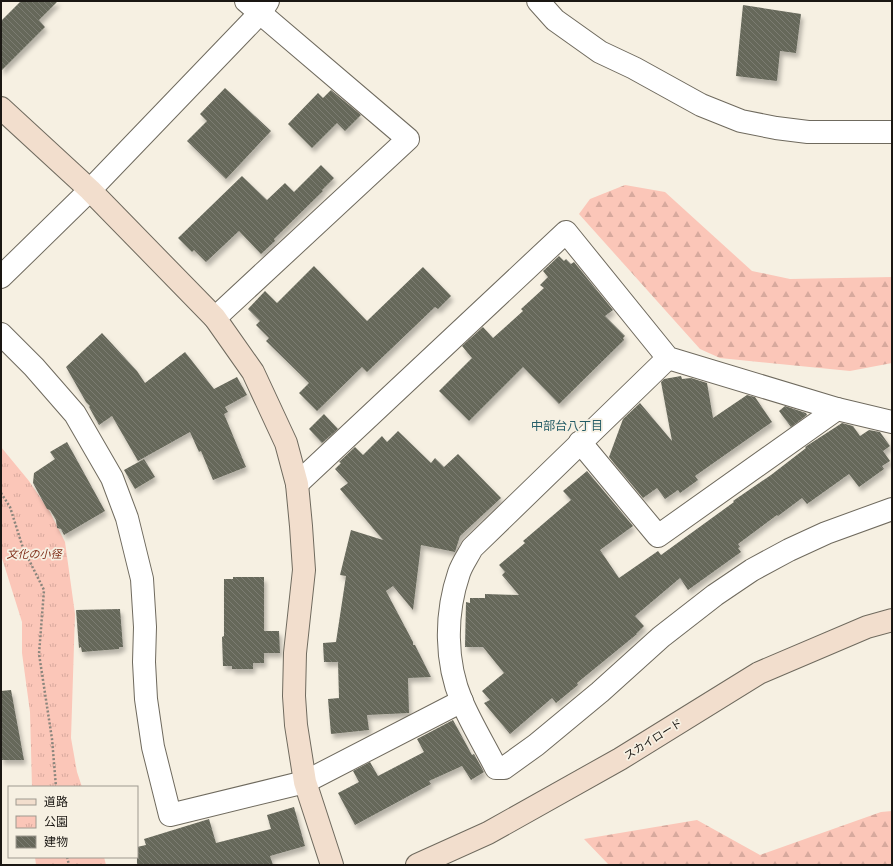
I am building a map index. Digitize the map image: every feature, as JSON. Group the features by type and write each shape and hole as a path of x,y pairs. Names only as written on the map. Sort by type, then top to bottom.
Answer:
{"street":[{"path":"538,1 555,20 600,52 634,68 701,105 741,121 776,128 808,132 892,132"},
{"path":"1,277 90,190 258,5 408,139 215,318"},
{"path":"1,108 90,190 215,318 253,372 286,443 297,484 304,570 295,653 294,696 296,725 304,782 332,865"},
{"path":"297,484 566,232 668,358 837,408 892,422"},
{"path":"1,334 34,367 75,414 112,478 127,518 142,579 145,627 144,662 146,699 153,747 170,815 304,782 462,701"},
{"path":"668,358 472,548 460,571 454,592 450,616 449,644 452,667 462,701 496,768 504,768 536,745 588,702 661,637 752,570 789,550 826,533 892,510"},
{"path":"580,442 658,536 837,408"},
{"name":"スカイロード","path":"417,865 488,833 620,759 759,673 867,627 892,620"}],"path":[{"path":"1,493 10,507 23,548 44,590 39,654 52,739 56,786"}],"green space":[{"path":"625,185 665,192 752,271 790,279 892,277 892,363 850,371 720,358 700,349 579,214 590,199"},
{"name":"文化の小径","path":"1,447 29,481 50,512 65,542 75,614 71,738 77,772 82,786 32,786 30,712 22,653 22,622 1,555"},
{"path":"892,811 892,865 609,865 584,839 697,820 760,855 881,812"},
{"path":"35,858 104,858 106,865 36,865"}],"building":[{"path":"21,1 58,1 39,20 45,27 1,71 1,21"},
{"path":"743,5 801,14 796,53 780,51 777,81 736,76"},
{"path":"225,88 271,131 226,179 187,141 207,121 200,114"},
{"path":"331,90 361,115 345,131 337,123 312,148 288,124 318,93 323,98"},
{"path":"321,165 334,178 261,254 239,231 206,262 194,250 192,252 178,238 242,176 267,200 285,183 294,192"},
{"path":"559,256 564,261 566,259 571,264 574,262 613,310 605,316 625,336 623,338 624,340 559,404 523,367 469,421 439,391 472,358 462,346 483,327 493,338 523,311 521,309 544,288 540,285 548,277 543,271"},
{"path":"314,266 367,321 423,267 451,296 438,309 435,307 367,372 362,367 317,411 299,393 309,383 266,341 269,338 256,325 260,321 248,309 265,291 277,303"},
{"path":"102,333 137,371 145,383 185,352 214,389 237,377 247,395 225,407 228,412 224,414 246,467 213,480 201,451 199,452 190,432 138,461 112,416 99,425 89,407 90,406 86,402 66,367"},
{"path":"681,376 682,379 691,378 707,383 713,418 747,395 755,397 772,422 695,476 698,480 680,493 678,490 665,499 657,488 643,498 609,457 623,419 640,403 672,441 661,382 664,379"},
{"path":"785,406 806,413 807,415 791,427 779,411"},
{"path":"324,414 338,429 322,443 309,429"},
{"path":"842,423 853,426 860,436 869,430 880,432 890,446 883,451 890,461 882,466 884,469 859,487 849,474 807,504 802,498 738,544 740,547 738,548 741,552 688,590 680,578 635,616 644,626 637,634 577,683 578,685 556,703 552,698 510,734 484,703 490,700 482,691 504,673 483,647 465,647 466,602 470,603 470,598 485,598 485,594 519,595 502,575 505,572 499,565 525,543 523,541 571,500 563,491 587,471 633,526 600,550 619,578 658,551 661,555 734,502 733,501 771,475 806,448 805,447"},
{"path":"398,431 431,463 435,458 444,467 458,454 501,498 460,536 455,552 421,545 413,610 393,586 386,591 431,677 408,678 409,713 367,715 369,730 331,734 328,699 339,698 338,662 324,662 323,643 336,642 346,576 340,575 351,530 383,540 340,489 348,483 335,469 341,463 339,462 355,447 363,455 382,436 387,442"},
{"path":"67,442 105,511 64,535 61,529 57,528 56,520 50,510 47,509 33,483 34,473 55,459 50,452"},
{"path":"144,459 155,477 135,489 124,470"},
{"path":"233,577 264,577 264,631 279,631 280,653 264,653 264,663 253,663 253,669 232,669 232,666 223,666 222,637 224,636 224,579 233,579"},
{"path":"120,609 123,647 119,647 119,649 82,652 81,647 79,648 76,610"},
{"path":"11,690 24,760 1,760 1,691"},
{"path":"453,720 472,755 474,754 484,772 471,780 462,766 429,781 431,784 355,825 338,793 359,782 353,771 370,762 378,776 424,752 417,739"},
{"path":"294,807 305,846 270,856 273,865 137,865 138,847 146,845 144,839 209,819 216,843 271,829 267,815"}],"district":[{"name":"中部台八丁目","path":"567,426"}]}
